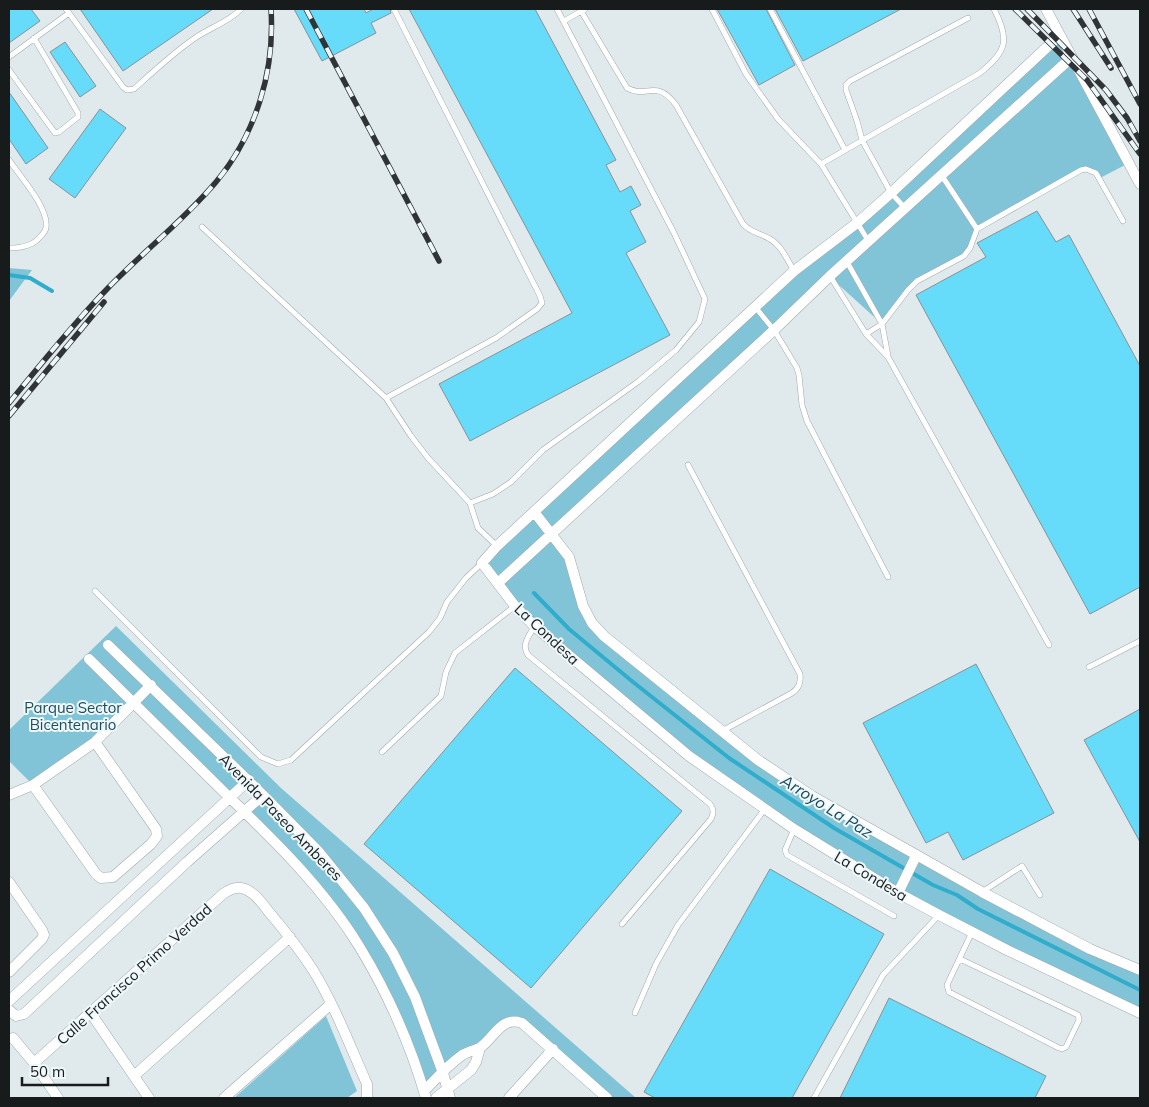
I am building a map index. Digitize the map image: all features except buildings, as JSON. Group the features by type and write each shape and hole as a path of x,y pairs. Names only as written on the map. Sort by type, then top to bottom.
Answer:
{"street":[{"path":"1046,9 1140,184"},
{"path":"482,563 497,546 794,271 857,223 891,193 1060,35"},
{"path":"499,582 774,330 830,276 1072,57"},
{"path":"535,512 569,557 583,606 592,623 604,636 758,760 914,860 982,892 1090,949 1140,970"},
{"name":"La Condesa","path":"482,563 499,582 515,606 534,626 689,756 764,810 900,889 939,915 1140,1014"},
{"name":"Avenida Paseo Amberes","path":"108,645 249,780 318,851 364,908 393,953 415,997 449,1093"},
{"name":"Avenida Paseo Amberes","path":"89,659 245,812 324,896 359,945 389,1000 406,1037 425,1095"},
{"path":"9,795 33,785 95,742 151,685"},
{"path":"33,785 96,874 108,879 113,877 151,844 157,836 156,829 95,742"},
{"path":"9,1001 249,780"},
{"path":"9,1010 16,1016 24,1014 180,869 263,795"},
{"path":"900,889 914,860"},
{"path":"9,882 44,935 9,972"},
{"name":"Calle Francisco Primo Verdad","path":"34,1063 223,894 236,887 250,891 290,937"},
{"path":"135,1075 290,937 313,970 331,1004 367,1084 367,1098"},
{"path":"224,1098 331,1004"},
{"path":"90,1012 149,1098"},
{"path":"425,1095 443,1073 462,1055 480,1048 503,1024 509,1021 522,1023 607,1098"},
{"path":"13,1038 34,1063 58,1098"},
{"path":"436,1098 449,1093 471,1070 476,1062 480,1048"},
{"path":"509,1098 553,1049"}],"lane":[{"path":"9,56 68,11 123,87 131,90 197,36 236,14 241,9"},
{"path":"386,398 496,338 537,309 542,303 394,9"},
{"path":"470,503 493,494 510,482 543,450 639,381 676,350 699,322 705,299 674,233 557,9"},
{"path":"712,9 746,74 778,119 821,164 869,242"},
{"path":"770,9 845,150"},
{"path":"821,164 980,73 992,64 1000,55 1004,46 1005,36 994,9"},
{"path":"564,21 583,10 627,88 633,91 656,89 670,96 743,224 754,234 775,242 794,271"},
{"path":"906,209 891,193 862,140 858,121 846,90 848,82 968,18"},
{"path":"9,70 53,131 57,133 78,117 78,113 34,38"},
{"path":"9,160 40,205 45,216 46,226 38,240 30,245 9,248"},
{"path":"866,334 882,324 912,285 964,256 970,248 977,229 1081,170 1086,169 1096,173 1123,221"},
{"path":"942,176 977,229"},
{"path":"202,227 386,398 428,458 470,503 478,528 497,546"},
{"path":"847,262 882,324 888,357"},
{"path":"830,276 866,334 888,357 1050,645"},
{"path":"756,308 774,330 797,368 802,405 813,435 888,577"},
{"path":"688,465 800,674 800,681 796,690 722,731"},
{"path":"95,591 261,757 278,764 291,760 429,632 440,618 447,602 466,578 482,563"},
{"path":"382,752 441,696 446,672 455,653 515,606"},
{"path":"534,626 525,642 525,652 528,656 710,804 713,809 714,814 711,819 622,924"},
{"path":"1089,667 1140,641"},
{"path":"635,1013 670,936 764,810"},
{"path":"794,829 785,850 787,855 894,916"},
{"path":"982,892 1022,866 1040,895"},
{"path":"814,1098 883,975 939,915"},
{"path":"960,959 1078,1015 1079,1020 1066,1047 1059,1048 949,992 947,985 972,932"}],"green space":[{"path":"1060,35 1129,163 1100,178 1086,169 977,229 967,252 917,281 882,324 830,277 552,533 566,553 592,623 758,760 916,856 1140,970 1140,1013 939,915 764,810 535,626 482,563 756,308 857,223"},
{"path":"9,268 32,270 9,301"},
{"name":"Parque Sector Bicentenario","path":"116,626 281,788 636,1098 607,1098 516,1021 462,1055 424,1091 406,1037 357,943 324,896 245,812 263,795 249,781 230,798 133,702 95,742 33,785 9,761 9,730"},
{"path":"326,1016 357,1091 347,1098 234,1098"}],"waterway":[{"name":"Arroyo La Paz","path":"9,275 30,278 52,291"},
{"name":"Arroyo La Paz","path":"534,593 569,629 729,758 834,828 933,885 957,895 978,909 1140,990"}],"railway":[{"path":"9,403 57,344 95,302 121,275 191,210 230,163 252,123 260,101 270,55 271,9"},
{"path":"306,9 439,261"},
{"path":"1015,9 1087,80 1140,154"},
{"path":"1027,9 1106,90 1127,118 1140,141"},
{"path":"1073,9 1111,68"},
{"path":"1089,9 1140,104"},
{"path":"9,416 104,302"}]}
